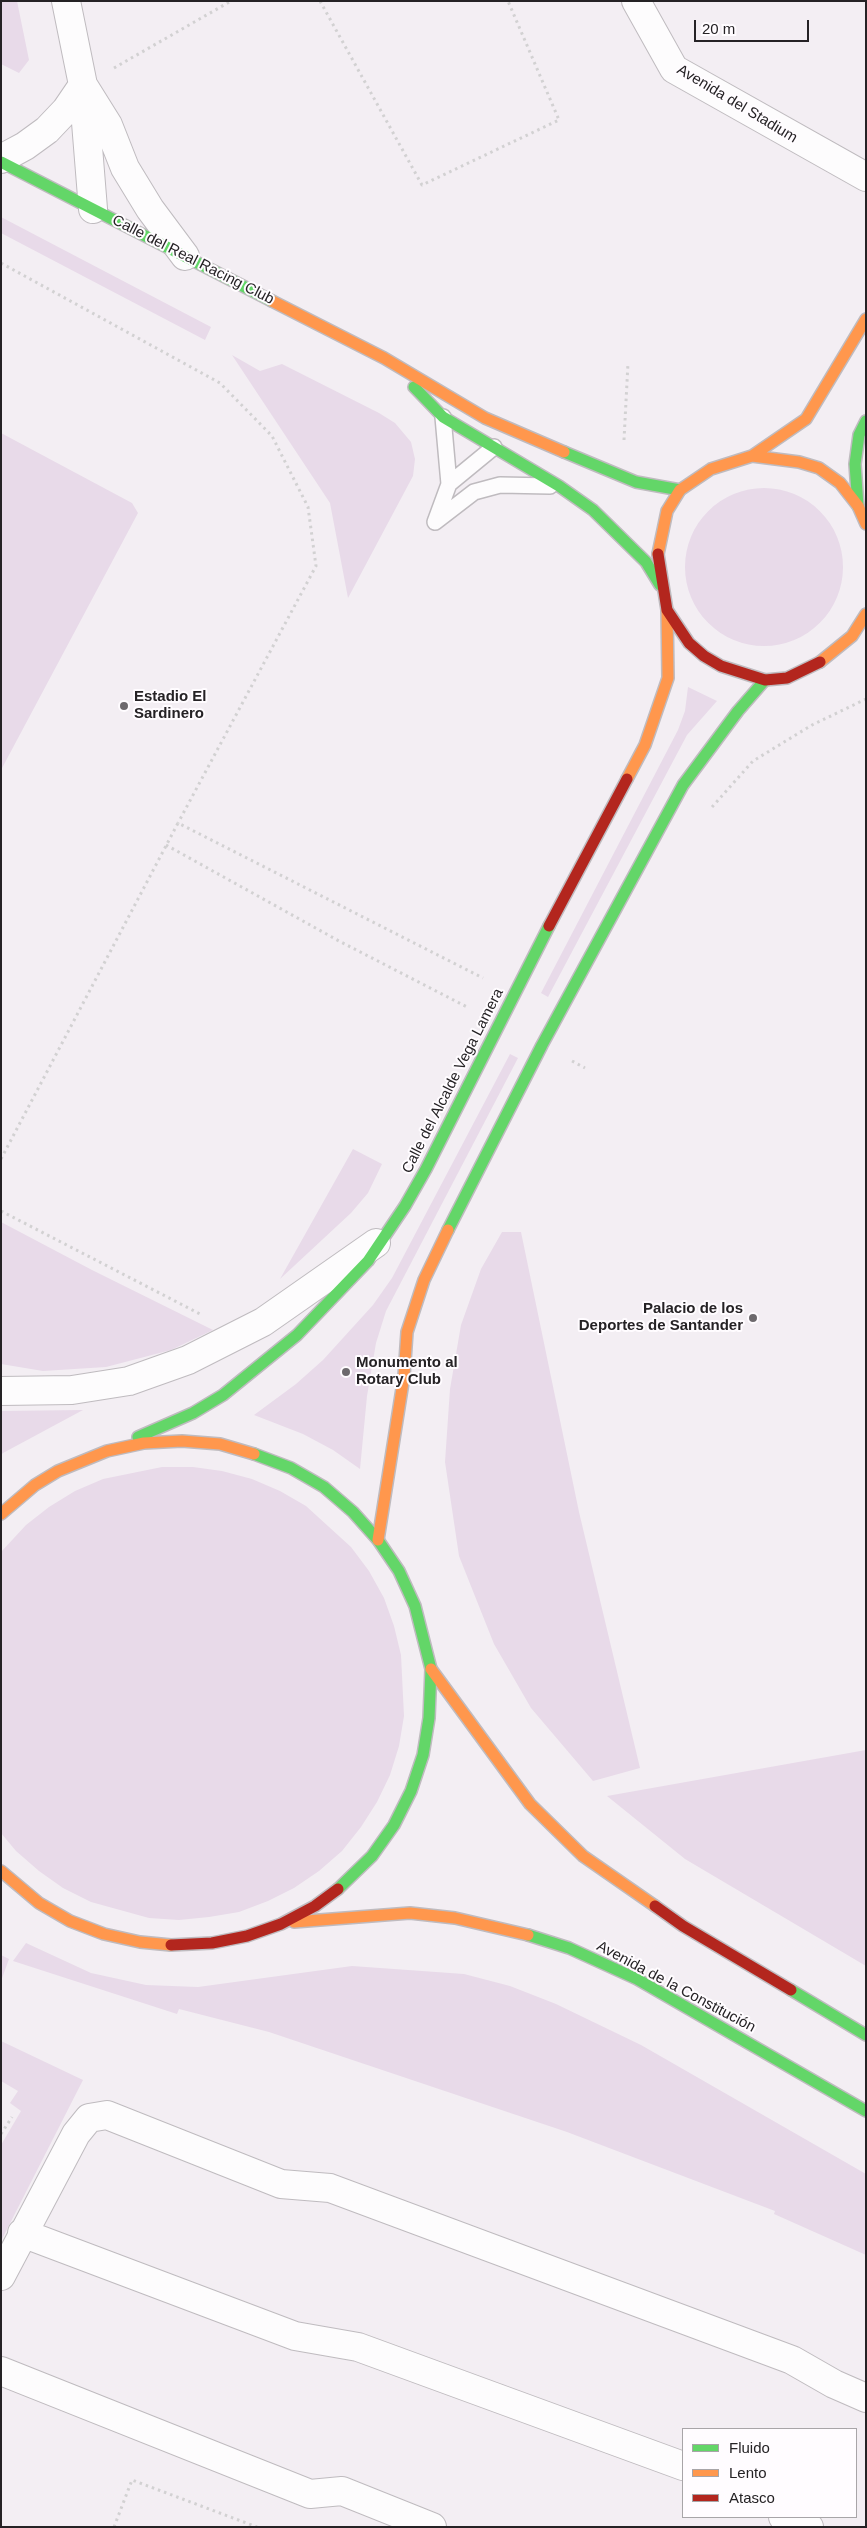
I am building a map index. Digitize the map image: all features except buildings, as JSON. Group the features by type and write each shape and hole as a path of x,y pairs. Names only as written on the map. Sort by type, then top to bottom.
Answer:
{"main road":[{"name":"Calle del Real Racing Club","path":"1,160 384,358 485,418 636,482 680,490"},
{"path":"866,319 806,419 752,456 711,469 680,490 667,512 660,535 657,559 660,584 667,610 689,644 721,666 766,680 787,678 819,663 852,636 866,614"},
{"name":"Calle del Real Racing Club","path":"384,358 443,417"},
{"path":"443,417 558,486 593,510 646,562 660,584"},
{"path":"858,506 855,464 859,435 866,421"},
{"path":"752,456 799,462 819,468 840,483 858,506 866,524"},
{"name":"Calle del Alcalde Vega Lamera","path":"107,1451 193,1413 223,1395 297,1335 368,1261 426,1169 514,994 645,745 668,678 667,610"},
{"path":"378,1540 404,1376 407,1332 424,1280 542,1045 683,784 738,711 766,680"},
{"path":"1,1514 35,1485 58,1471 107,1451 144,1443 182,1441 220,1444 256,1454 291,1468 324,1487 353,1512 378,1540 399,1571 415,1606 431,1669 430,1718 423,1755 411,1791 394,1825 372,1856 345,1883 315,1906 281,1924 247,1936 212,1943 176,1945 140,1942 104,1934 70,1921 39,1903 1,1871"},
{"path":"431,1669 530,1804 547,1823 583,1856 683,1926 866,2035"},
{"name":"Avenida de la Constitución","path":"281,1924 410,1913 455,1918 537,1937 569,1948 637,1979 866,2111"}],"street":[{"path":"66,1 83,85 93,209"},
{"name":"Avenida del Stadium","path":"636,1 674,69 866,177"},
{"path":"1,160 47,130 66,110 83,85"},
{"path":"83,85 108,125 125,168 150,209 185,256"},
{"path":"494,447 519,433"},
{"path":"1,1391 72,1390 129,1381 188,1360 263,1322 383,1238"},
{"path":"1,2276 22,2233 76,2134 88,2118 107,2115 281,2184 330,2188 792,2360 834,2384 866,2398"},
{"path":"22,2233 295,2336 358,2347 682,2466"},
{"path":"1,2371 310,2494 342,2492 432,2527"},
{"path":"786,2518 809,2527"}],"lane":[{"path":"443,417 449,484 435,522 474,492 500,485 558,486"},
{"path":"449,484 494,447"}],"path":[{"path":"114,68 231,1"},
{"path":"320,1 422,185 558,120 508,1"},
{"path":"1,263 220,383 272,436 308,507 316,566 166,845 1,1159"},
{"path":"622,475 628,363"},
{"path":"706,814 753,761 812,725 866,699"},
{"path":"178,823 514,994"},
{"path":"166,845 339,941 500,1023"},
{"path":"1,1211 209,1318"},
{"path":"1,2134 12,2117"},
{"path":"114,2527 132,2480 257,2527"}],"shaded area":[{"path":"1,1 17,1 29,60 19,73 1,64"},
{"path":"1,217 211,327 205,340 1,233"},
{"path":"232,355 260,371 282,364 379,413 395,423 411,442 415,459 413,476 348,598 330,503"},
{"path":"1,433 132,503 138,513 1,770"},
{"path":"764,488 794,494 820,511 837,537 843,567 837,597 820,623 794,640 764,646 734,640 708,623 691,597 685,567 691,537 708,511 734,494"},
{"path":"688,687 717,701 687,735 548,997 541,993 678,730 685,711"},
{"path":"510,1054 518,1058 386,1311 376,1343 367,1396 360,1469 333,1450 303,1434 254,1415 296,1384 323,1360 373,1305 392,1278"},
{"path":"353,1149 382,1164 368,1193 351,1213 280,1279"},
{"path":"1,1222 213,1330 171,1350 106,1367 43,1371 1,1364"},
{"path":"502,1232 521,1232 579,1512 640,1768 593,1781 531,1708 494,1644 459,1556 445,1462 450,1389 461,1325 481,1269"},
{"path":"83,1410 3,1453 1,1455 1,1411"},
{"path":"162,1467 193,1467 222,1471 252,1479 280,1491 306,1506 351,1547 369,1571 384,1598 394,1626 401,1655 404,1716 399,1746 390,1775 377,1802 361,1827 342,1851 319,1871 294,1888 268,1901 239,1912 179,1920 149,1918 91,1902 63,1888 39,1871 16,1851 1,1833 1,1552 26,1525 49,1507 75,1491 103,1479"},
{"path":"866,1750 866,1966 685,1859 607,1796"},
{"path":"26,1943 91,1973 146,1985 198,1987 352,1966 464,1974 510,1986 556,2004 641,2045 866,2174 866,2255 774,2214 775,2211 567,2132 269,2032 179,2009 177,2014 13,1961"},
{"path":"1,1955 9,1959 1,1981"},
{"path":"1,2041 83,2080 1,2241 1,2145 21,2111 10,2103 18,2091 1,2081"}],"traffic: fast":[{"path":"1,162 272,301"},
{"path":"414,387 443,417 559,486 593,510 646,562 660,585"},
{"path":"858,506 855,464 859,435 866,421"},
{"path":"564,452 636,482 680,490"},
{"path":"448,1230 542,1045 683,785 738,711 765,680"},
{"path":"138,1437 193,1413 223,1395 297,1335 368,1261 405,1206 426,1169 549,926"},
{"path":"254,1454 291,1468 324,1487 353,1512 378,1540 399,1571 415,1606 431,1669 429,1718 423,1755 411,1791 394,1825 372,1856 338,1889"},
{"path":"528,1935 569,1948 637,1979 866,2111"},
{"path":"791,1990 866,2035"}],"traffic: slow":[{"path":"272,301 384,358 485,418 564,452"},
{"path":"752,456 806,419 866,319"},
{"path":"658,554 667,511 680,490 711,469 752,456 799,462 819,468 840,483 858,506 866,524"},
{"path":"627,779 645,745 668,678 667,610"},
{"path":"820,662 852,636 866,614"},
{"path":"378,1540 404,1376 407,1332 424,1280 448,1230"},
{"path":"1,1514 35,1485 58,1471 107,1451 144,1443 182,1441 220,1444 254,1454"},
{"path":"431,1669 530,1804 583,1856 655,1906"},
{"path":"1,1871 39,1903 70,1921 104,1934 140,1942 171,1945"},
{"path":"294,1922 410,1913 455,1918 528,1935"}],"traffic: jam":[{"path":"658,554 667,610 689,643 704,656 721,666 765,680 787,678 820,662"},
{"path":"549,926 627,779"},
{"path":"171,1945 212,1943 247,1936 281,1924 315,1906 338,1889"},
{"path":"655,1906 683,1926 791,1990"}],"place":[{"name":"Estadio El Sardinero","path":"124,706"},
{"name":"Palacio de los Deportes de Santander","path":"753,1318"},
{"name":"Monumento al Rotary Club","path":"346,1372"}]}
